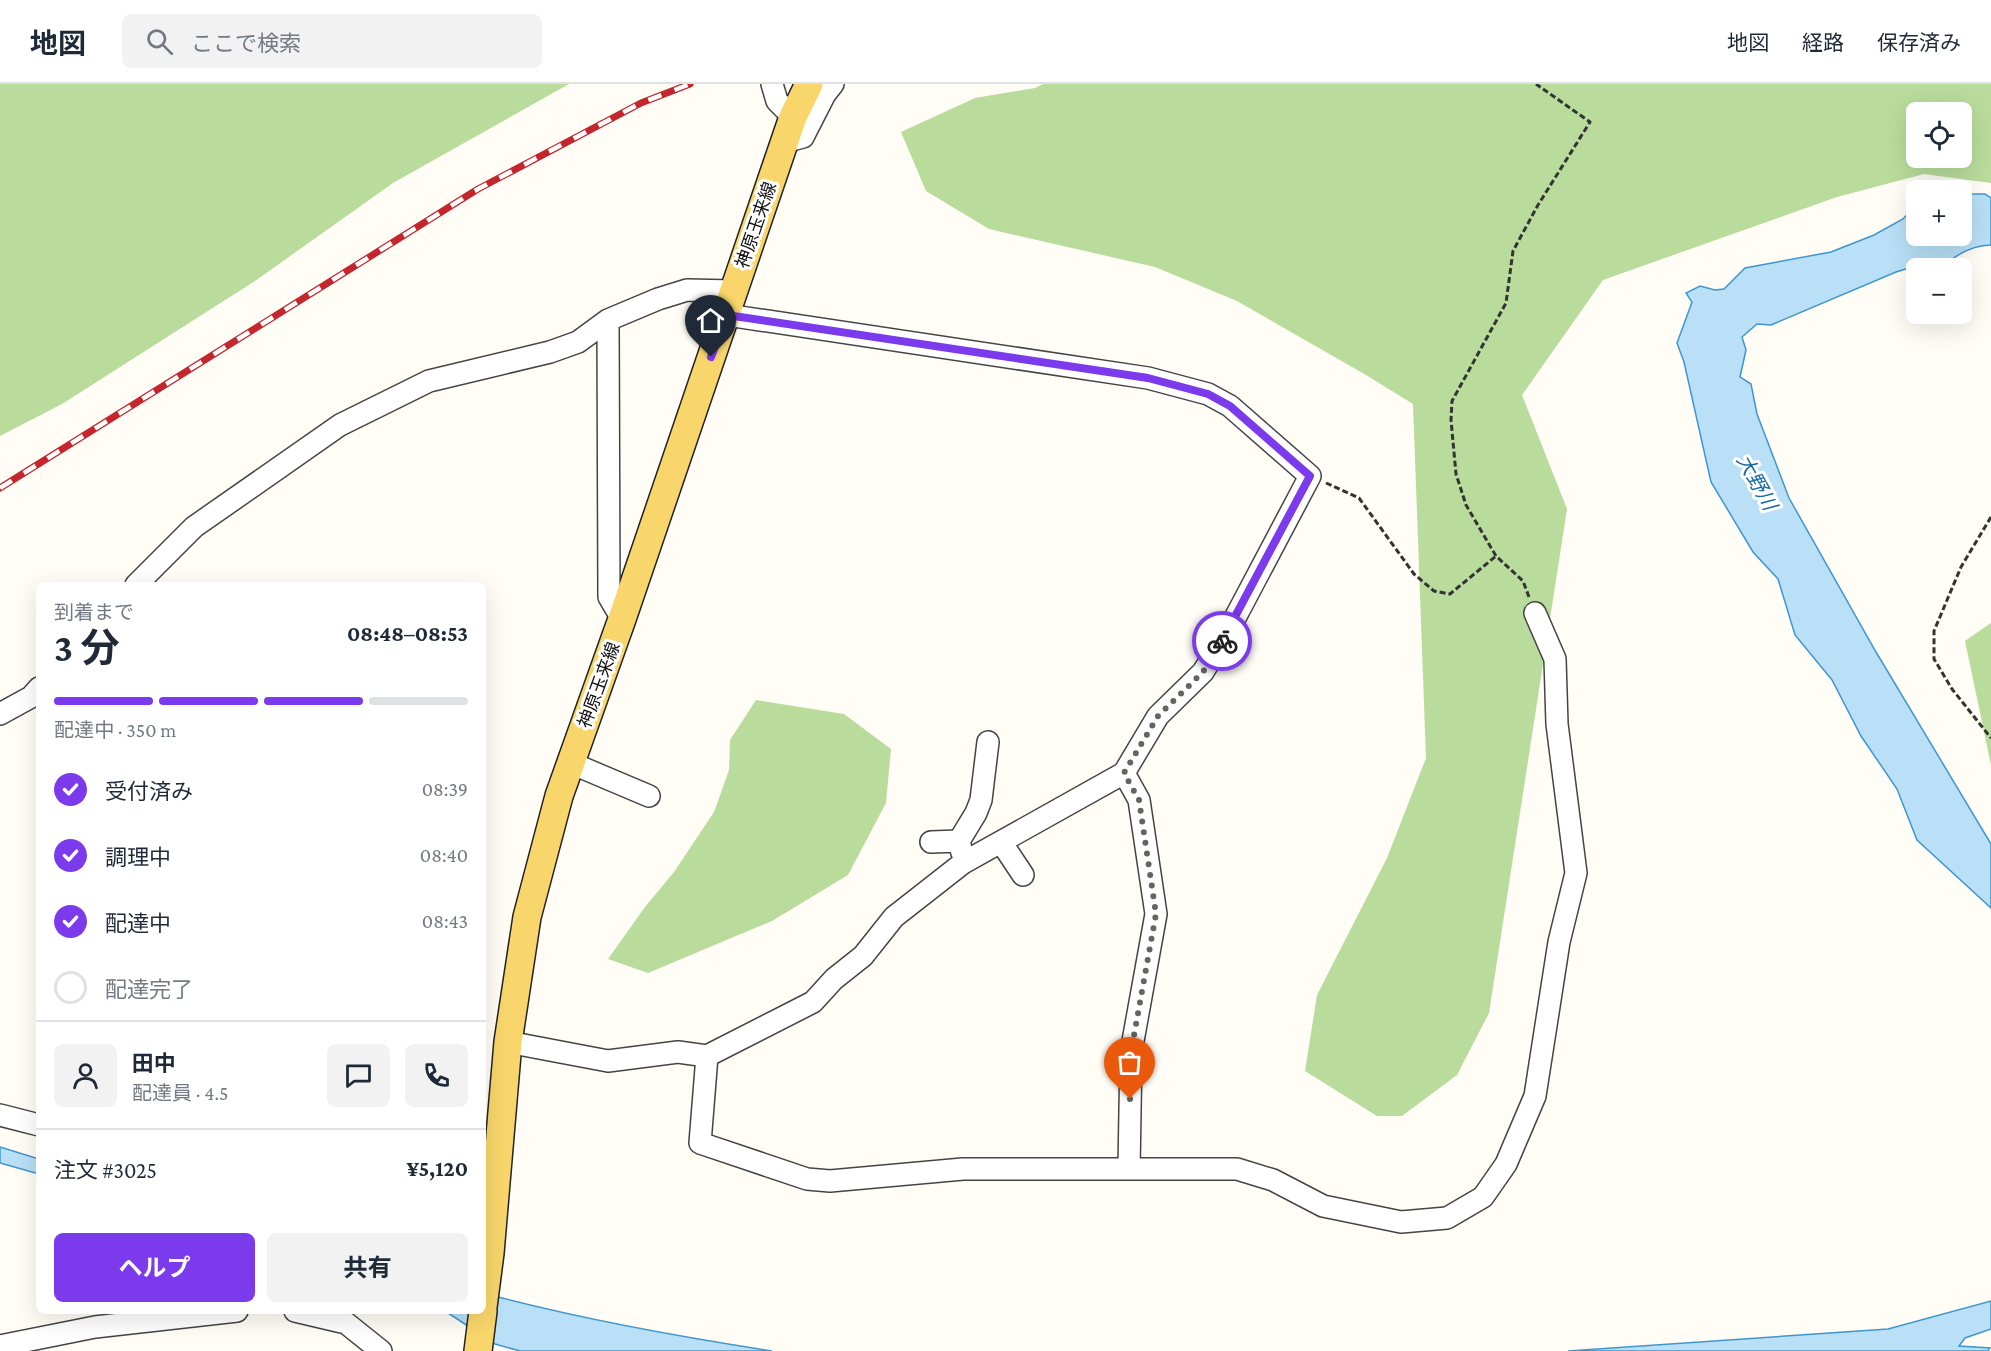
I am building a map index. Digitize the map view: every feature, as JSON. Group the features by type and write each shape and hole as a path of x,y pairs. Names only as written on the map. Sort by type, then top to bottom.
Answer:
{"main road":[{"name":"神原玉来線","path":"486,1285 490,1253 488,1225 508,1041 526,917 559,796 622,619 784,142 809,84"},
{"name":"神原玉来線","path":"478,1351 482,1314"}],"street":[{"path":"772,84 777,101 793,117"},
{"path":"784,142 803,137 825,94 833,84"},
{"path":"139,582 194,527 340,425 429,381 550,352 578,342 608,320 658,299 687,290 730,303 1148,378 1208,394 1230,406 1310,476 1209,663 1203,672 1158,716 1124,773 963,862 894,917 863,956 834,979 813,1002 707,1056 678,1052 608,1061 508,1041"},
{"path":"608,320 609,597 622,619"},
{"path":"707,1056 700,1143 807,1179 830,1181 963,1169 1237,1168 1273,1180 1323,1206 1401,1222 1447,1218 1483,1197 1506,1164 1535,1096 1559,942 1576,873 1557,724 1555,659 1535,613"},
{"path":"0,714 32,697 36,692"},
{"path":"963,862 959,841 981,800 988,742"},
{"path":"571,763 649,796"},
{"path":"1124,773 1139,800 1156,914 1131,1052 1129,1169"},
{"path":"931,842 959,841"},
{"path":"1000,842 1023,875"},
{"path":"0,1115 36,1124"},
{"path":"0,1346 95,1327 210,1314"},
{"path":"308,1314 346,1323 381,1351"}],"path":[{"path":"1535,613 1523,581 1496,556 1466,505 1456,474 1451,420 1452,401 1506,303 1513,251 1538,205 1590,122 1536,84"},
{"path":"1310,476 1359,498 1414,574 1434,591 1450,594 1496,556"},
{"path":"1991,517 1961,567 1934,631 1934,659 1952,689 1991,738"}],"green space":[{"path":"0,84 569,84 393,183 255,281 62,404 0,436"},
{"path":"1043,84 1991,84 1991,183 1924,174 1837,197 1603,280 1522,395 1567,509 1489,1013 1457,1075 1402,1116 1377,1116 1305,1071 1317,995 1387,858 1426,758 1413,404 1237,301 1155,267 989,229 926,191 901,132 975,98 1035,88"},
{"path":"1991,623 1991,765 1965,641"},
{"path":"756,700 844,714 891,749 886,803 848,875 772,921 648,973 608,959 645,907 674,872 714,812 729,770 730,740"}],"water":[{"name":"大野川","path":"1972,194 1985,194 1991,198 1991,245 1965,251 1953,258 1906,258 1906,269 1771,325 1757,324 1742,337 1746,350 1740,377 1751,384 1757,414 1789,498 1876,652 1991,844 1991,908 1917,840 1897,789 1861,736 1832,680 1795,635 1778,579 1753,552 1711,482 1684,362 1677,343 1692,302 1686,293 1700,286 1715,290 1724,289 1745,268 1831,252 1874,235 1906,216 1906,246 1972,246"},
{"path":"0,1147 36,1158 36,1173 0,1163"},
{"path":"486,1294 627,1326 772,1351 520,1351 495,1344 450,1314 486,1314"},
{"path":"1991,1301 1991,1329 1965,1338 1959,1346 1990,1348 1988,1351 1568,1351 1888,1329"}],"railway":[{"path":"0,488 478,189 641,103 690,84"}],"way so far":[{"path":"1130,1099 1131,1052 1156,914 1139,800 1124,773 1158,716 1203,672 1222,641"}],"route":[{"path":"711,357 727,315 1148,378 1208,394 1230,406 1310,476 1222,641"}]}
